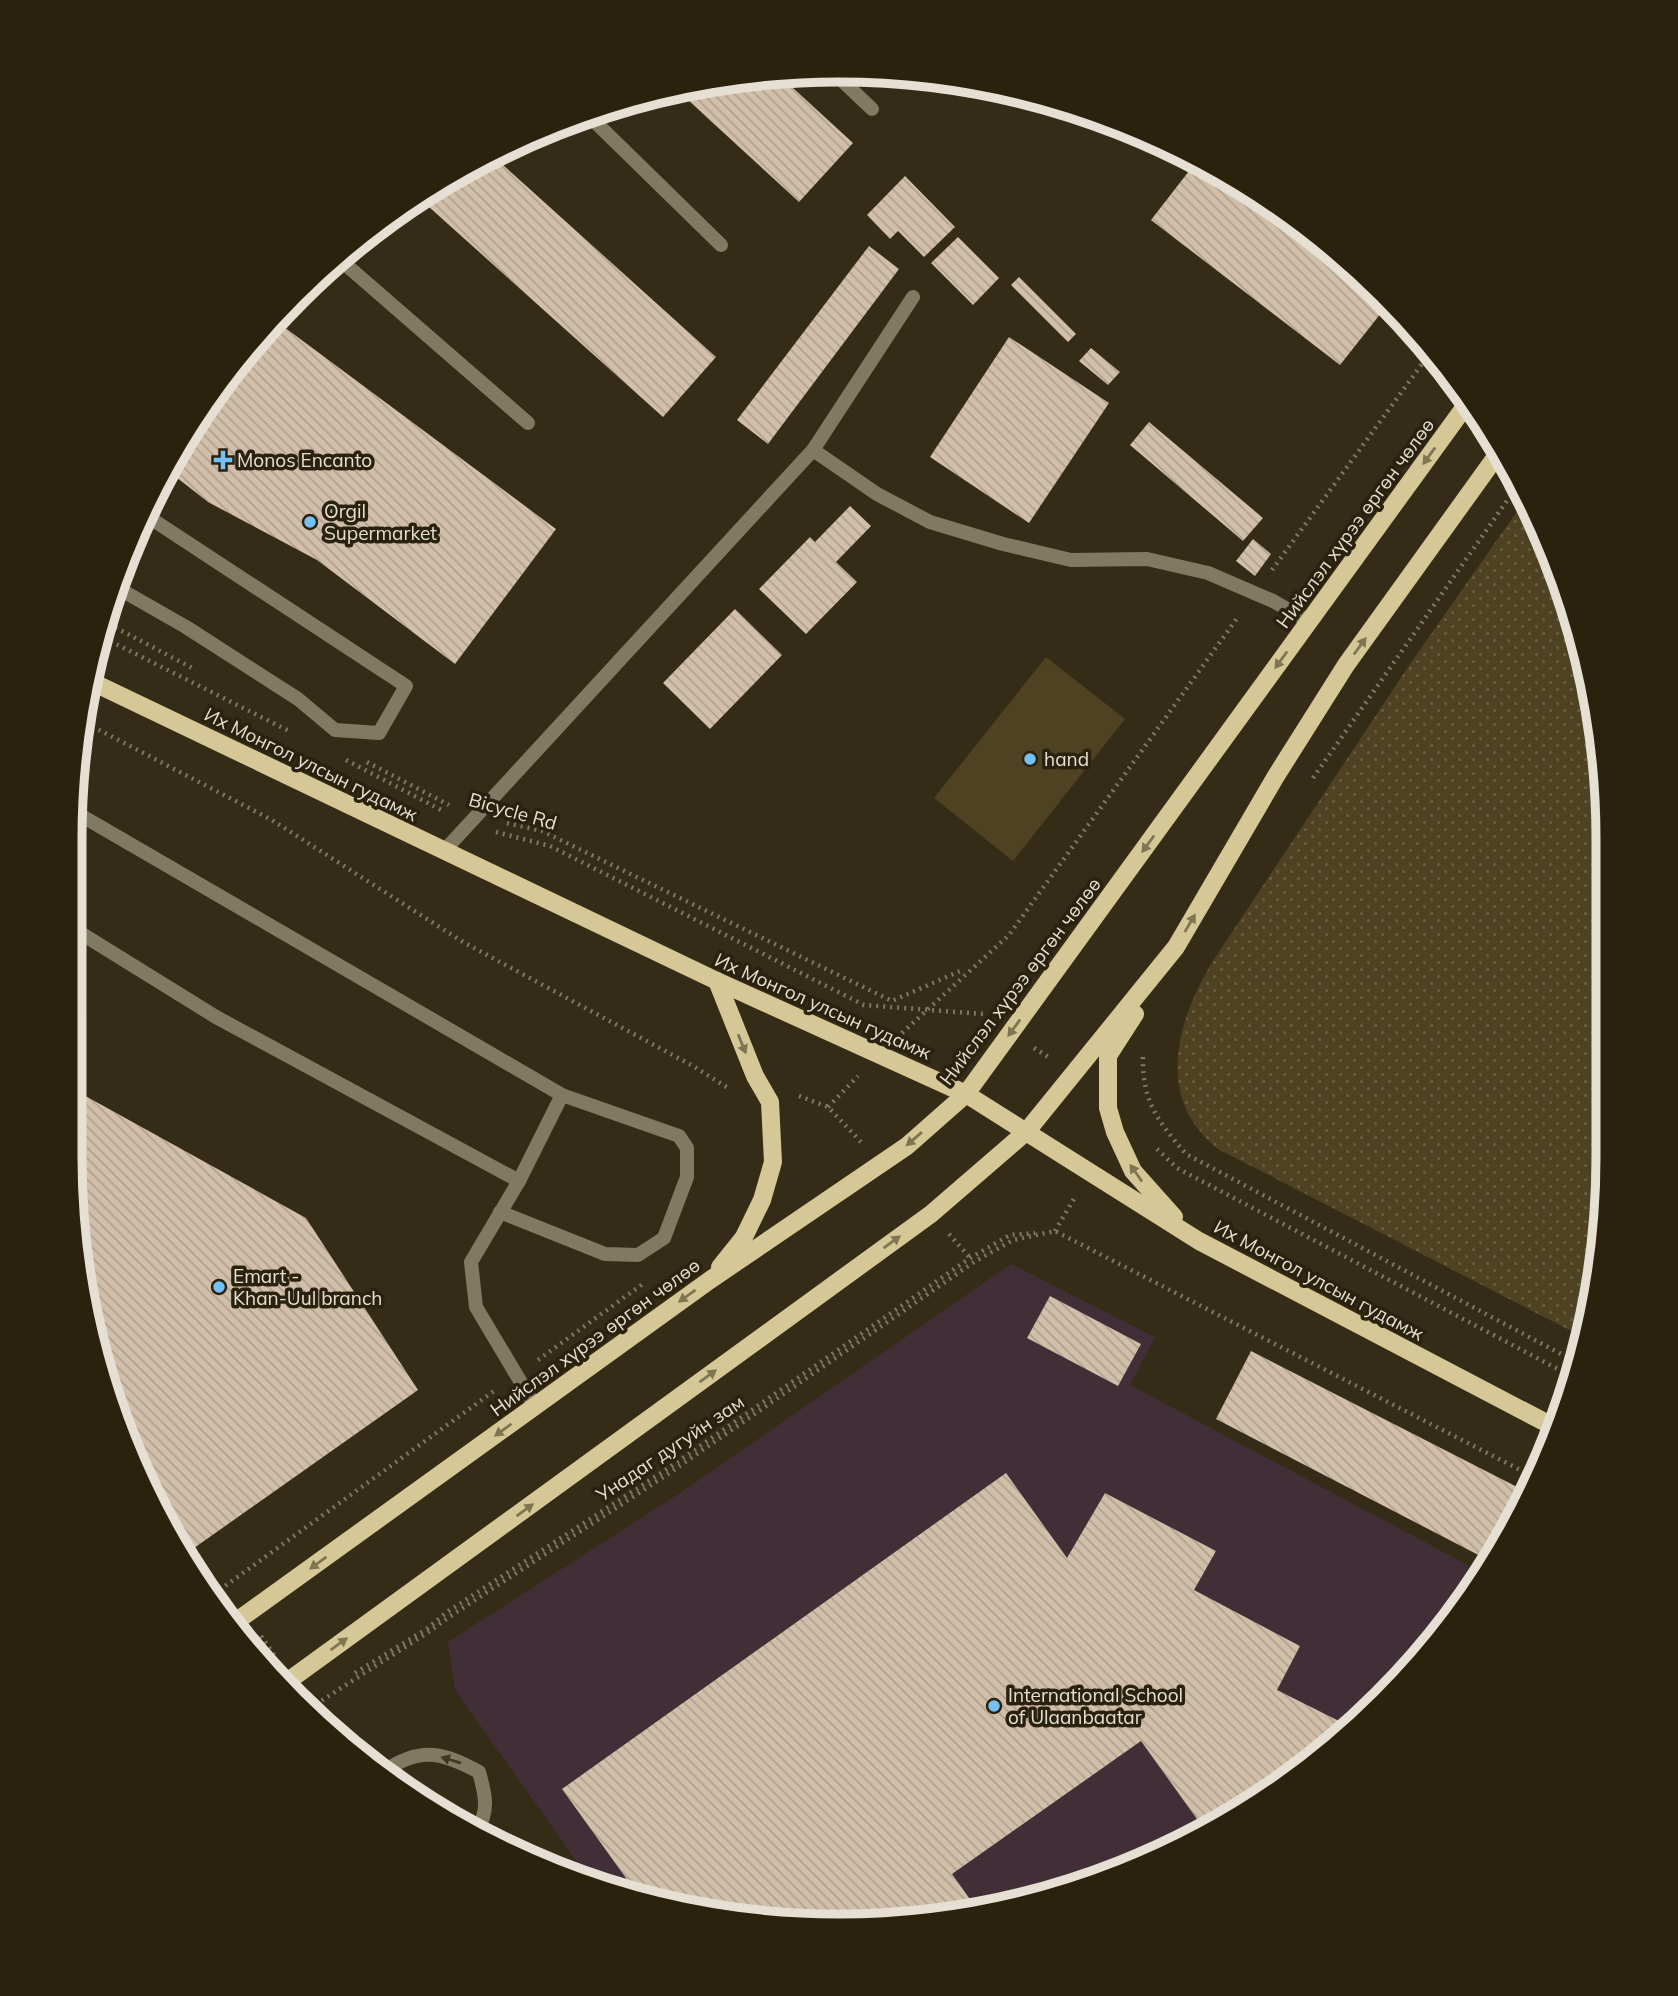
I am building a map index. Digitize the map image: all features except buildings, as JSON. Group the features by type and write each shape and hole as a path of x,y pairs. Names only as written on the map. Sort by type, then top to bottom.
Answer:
{"main road":[{"name":"Нийслэл хүрээ өргөн чөлөө","path":"240,1619 710,1280 907,1146 966,1094 1462,411"},
{"path":"1199,1241 1133,1171 1115,1132 1108,1108 1108,1056 1346,665 1494,461"},
{"name":"Их Монгол улсын гудамж","path":"98,685 716,981 966,1094 1199,1241 1547,1423"},
{"path":"291,1679 931,1214 1027,1131 1175,947"},
{"path":"710,1280 744,1237 761,1200 773,1162 770,1102 755,1076 716,981"}],"street":[{"path":"843,82 872,109"},
{"path":"595,122 721,244"},
{"path":"346,265 528,423"},
{"path":"444,851 470,826 813,450 913,297"},
{"path":"813,450 877,494 930,522 1003,544 1071,560 1147,559 1208,573 1255,593 1310,622"},
{"path":"124,591 186,627 298,699 335,730 379,733 406,686 153,519"},
{"path":"83,817 562,1095 679,1136 687,1148 687,1177 664,1238 638,1255 605,1254 500,1212"},
{"path":"82,934 216,1017 519,1181"},
{"path":"535,1406 476,1307 471,1262 519,1181 562,1095"},
{"path":"391,1766 422,1754 453,1758 478,1772 486,1798 481,1823"}],"path":[{"path":"345,759 470,826 550,846 864,1005 925,1011 1009,934 1424,360"},
{"path":"1310,783 1512,493"},
{"path":"113,626 200,672"},
{"path":"109,640 296,734"},
{"path":"91,726 272,820 464,942 693,1066"},
{"name":"Bicycle Rd","path":"357,756 453,808"},
{"name":"Bicycle Rd","path":"504,822 542,831 892,1001 960,971"},
{"path":"1147,1045 1142,1058 1144,1093 1162,1126 1186,1154 1569,1358"},
{"path":"1153,1146 1177,1168 1564,1372"},
{"path":"314,1701 430,1632 668,1474 974,1262 1013,1240 1055,1231 1526,1473"},
{"path":"226,1587 240,1619"}],"shaded area":[{"path":"1520,508 1556,596 1570,643 1589,740 1594,790 1596,1157 1589,1256 1575,1333 1218,1149 1198,1129 1185,1107 1179,1084 1181,1036 1188,1011 1211,964 1408,667"},
{"name":"hand","path":"1046,657 1125,719 1013,861 934,798"},
{"path":"1011,1264 1155,1337 1130,1385 1474,1568 1439,1618 1408,1656 1338,1726 1259,1786 1174,1836 1082,1874 987,1899 888,1912 790,1912 691,1899 643,1888 582,1869 455,1690 448,1642 680,1493"}],"place":[{"name":"Monos Encanto","path":"223,460"},
{"name":"Orgil Supermarket","path":"310,522"},
{"name":"hand","path":"1030,759"},
{"name":"Emart - Khan-Uul branch","path":"219,1287"},
{"name":"International School of Ulaanbaatar","path":"994,1706"}]}
